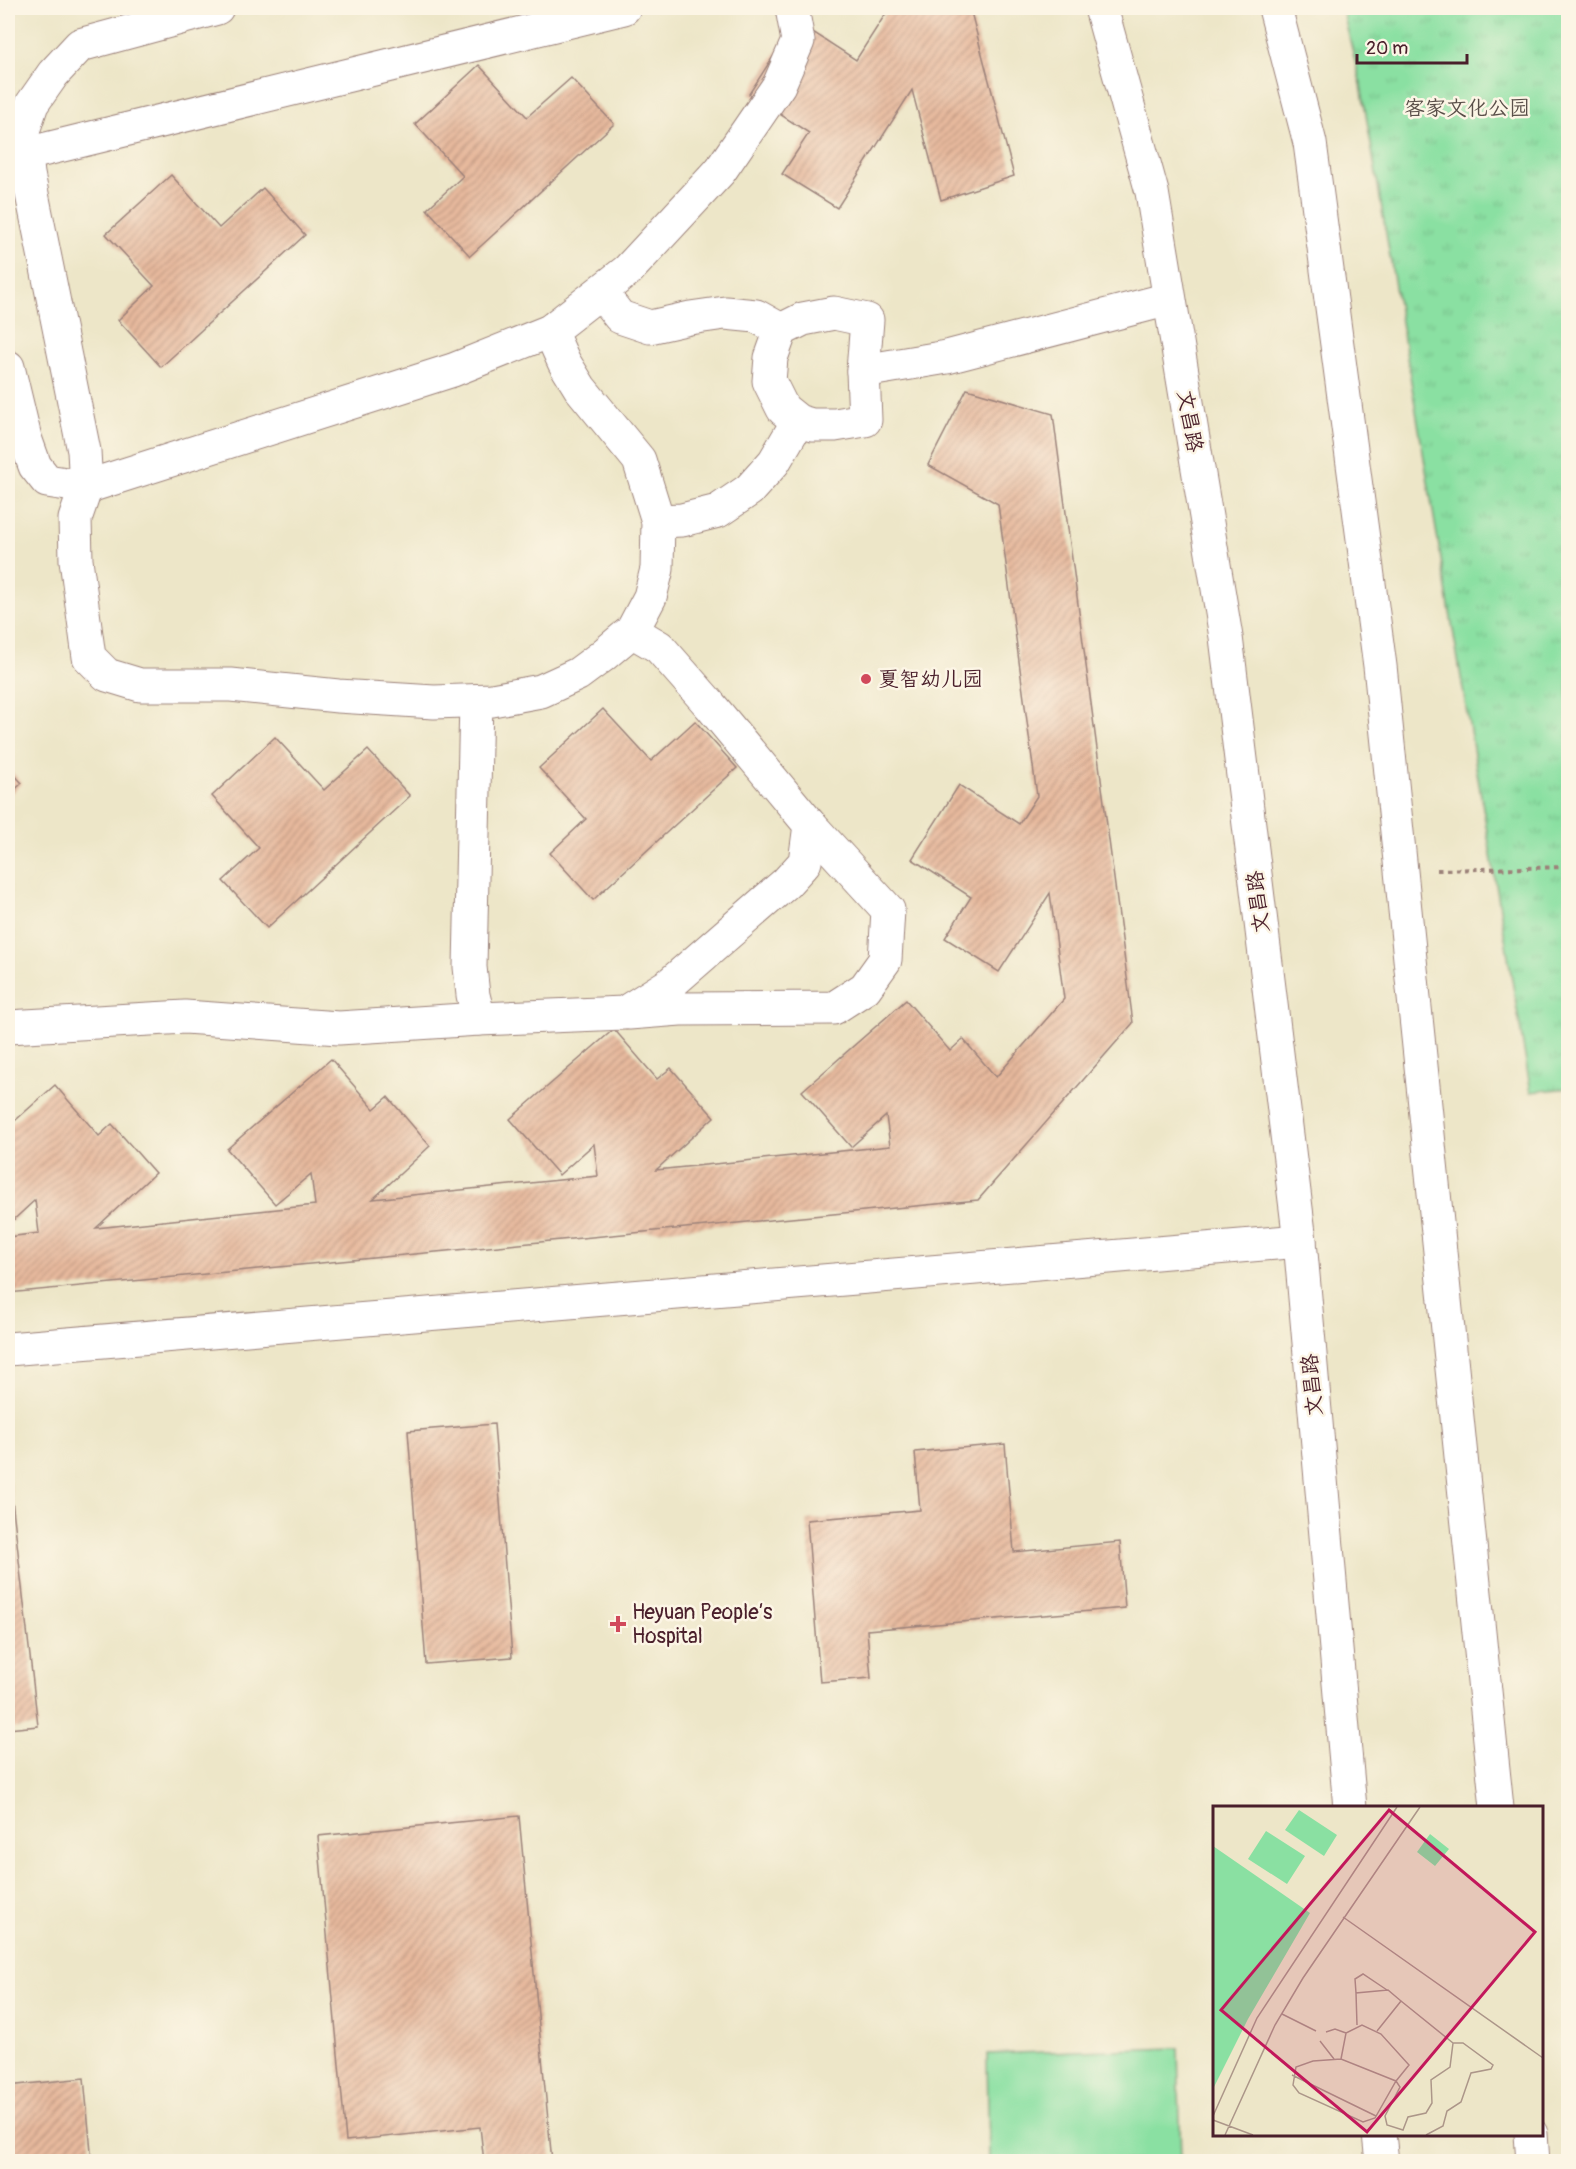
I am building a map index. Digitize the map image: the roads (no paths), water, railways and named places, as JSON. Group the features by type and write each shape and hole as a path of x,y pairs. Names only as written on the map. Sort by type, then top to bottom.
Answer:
{"street":[{"path":"217,8 80,45 53,74 32,104 23,131 28,174 84,451 86,486 75,519 76,560 89,657 107,675 140,685 231,685 362,698 434,702 476,701 541,691 578,674 601,657 632,631 650,597 657,569 658,521 639,460 580,388 564,362 550,331"},
{"path":"26,154 624,8"},
{"path":"8,367 25,438 35,466 47,481 86,486 453,370 550,331 628,270 720,171 779,86 798,42 792,8"},
{"name":"文昌路","path":"1101,8 1152,192 1226,637 1300,1241 1350,1806"},
{"path":"1275,8 1310,143 1380,666 1497,1806"},
{"path":"601,293 620,317 650,327 725,313 756,316 781,330"},
{"path":"863,371 947,357 1169,299"},
{"path":"834,314 867,320 863,371 865,420 835,425 812,425 798,421 783,409 769,381 771,358 781,330 803,319 834,314"},
{"path":"658,521 682,520 718,511 749,490 774,462 798,421"},
{"path":"8,1028 185,1017 339,1028 680,1009 834,1008 865,988 885,960 888,910 810,825 659,647 632,631"},
{"path":"476,701 470,967 473,995 479,1019"},
{"path":"624,1013 670,984 786,883 805,862 810,825"},
{"path":"8,1349 1300,1241"},
{"path":"1379,2136 1382,2162"},
{"path":"1531,2136 1533,2162"}],"place":[{"name":"夏智幼儿园","path":"866,679"},
{"name":"Heyuan People’s Hospital","path":"618,1624"}],"park label":[{"name":"客家文化公园","path":"1467,108"}]}
